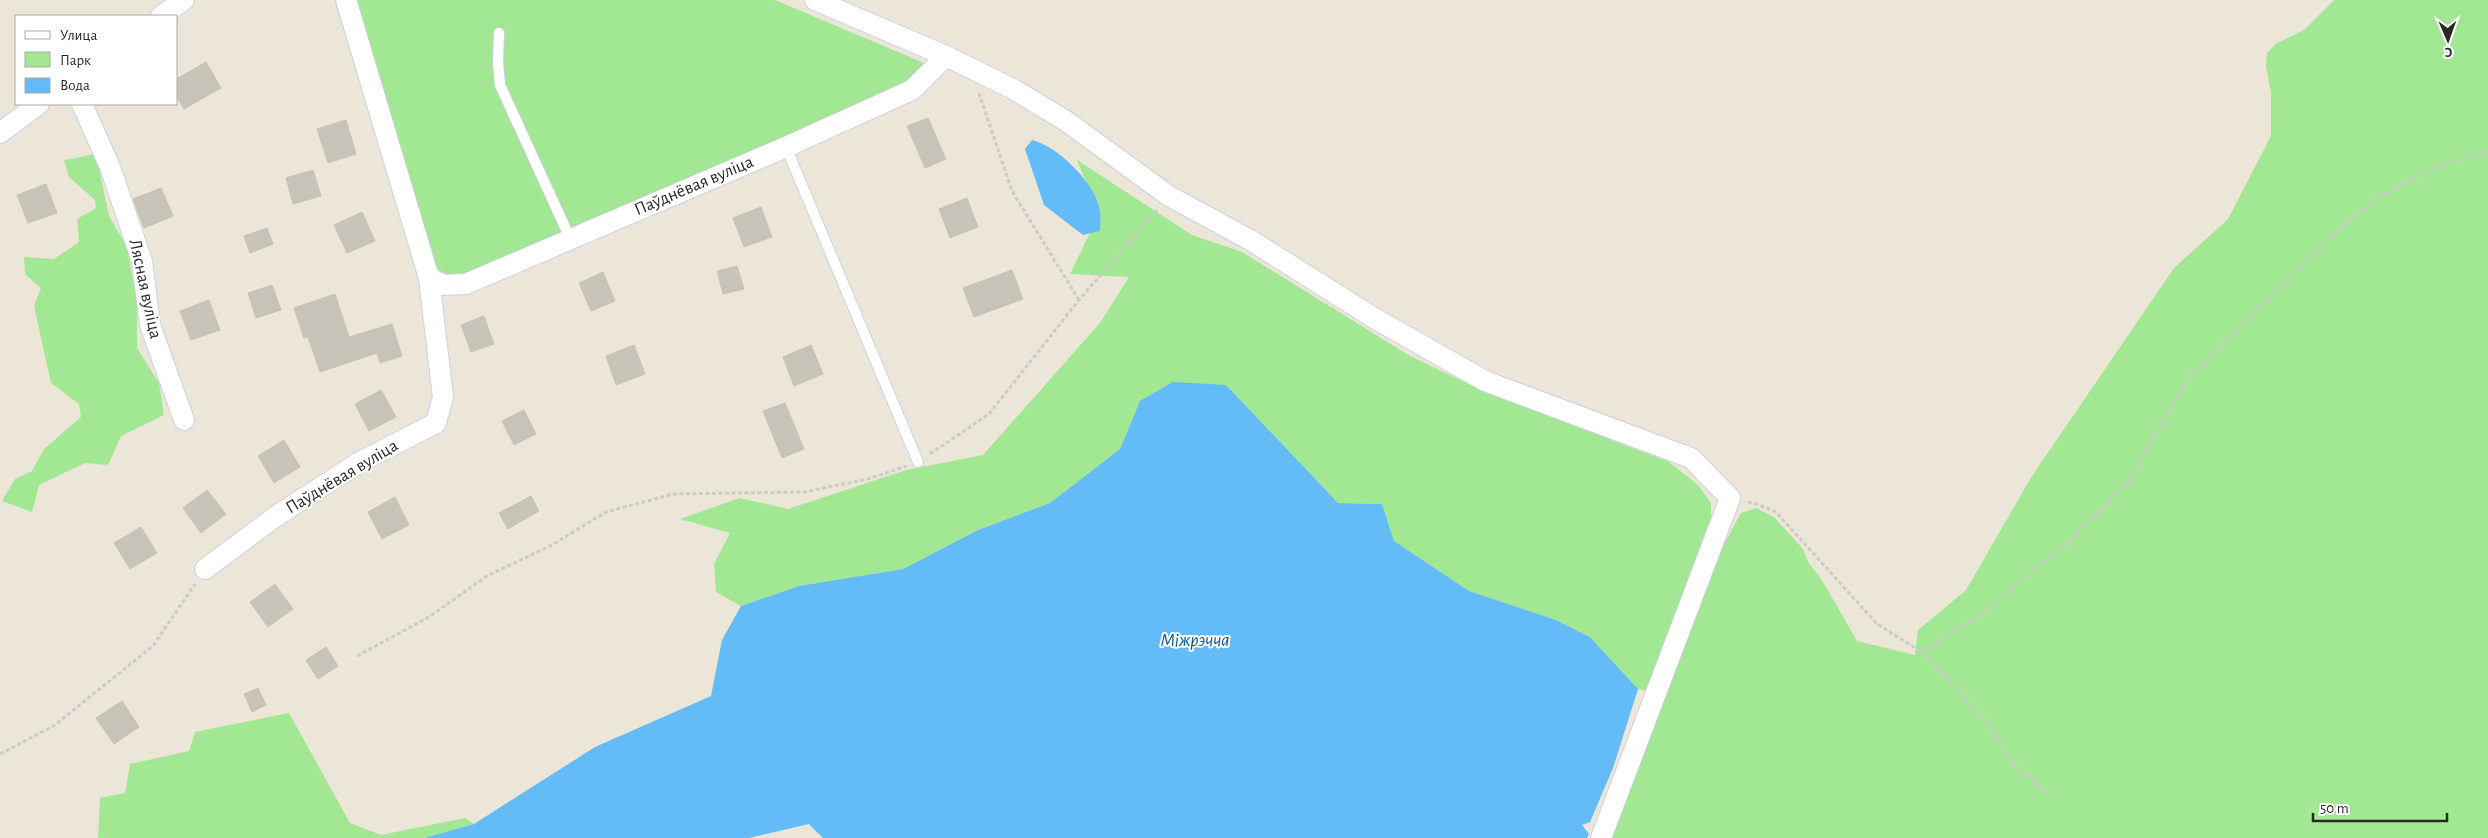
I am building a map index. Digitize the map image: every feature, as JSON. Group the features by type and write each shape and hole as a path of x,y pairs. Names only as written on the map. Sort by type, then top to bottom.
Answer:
{"street":[{"path":"162,15 184,0"},
{"name":"Паўднёвая вуліца","path":"205,569 275,517 358,463 436,422 443,397 429,278 346,0"},
{"path":"815,0 946,56 1013,89 1066,121 1169,196 1252,241 1374,318 1485,380 1600,426 1691,458 1730,498 1601,838"},
{"name":"Паўднёвая вуліца","path":"429,278 444,285 466,284 786,147 912,90 946,56"},
{"path":"0,133 39,105"},
{"name":"Лясная вуліца","path":"82,105 110,167 142,261 150,325 184,420"}],"lane":[{"path":"499,33 498,64 500,85 570,238"},
{"path":"786,147 918,462"}],"path":[{"path":"970,67 1012,192 1080,300"},
{"path":"1922,652 1984,612 2065,545 2129,481 2186,380 2336,232 2376,198 2440,164 2488,152"},
{"path":"357,656 429,617 487,576 552,545 606,512 673,494 804,492 868,479 918,462 989,414 1080,300 1169,196"},
{"path":"1730,498 1758,504 1776,512 1877,624 1922,652 1987,722 2009,760 2051,798"},
{"path":"0,754 55,725 152,646 205,569"}],"green space":[{"path":"355,0 775,0 924,63 907,84 782,140 463,274 446,274 436,268"},
{"path":"2334,0 2488,0 2488,838 1611,838 1723,546 1741,513 1756,508 1774,517 1803,549 1808,562 1822,580 1857,641 1915,655 1918,630 1966,590 2032,476 2174,268 2228,219 2271,136 2271,93 2266,66 2267,53 2277,43 2304,30"},
{"path":"96,154 109,216 127,247 137,303 137,348 159,383 164,415 121,436 108,465 85,463 39,485 32,512 2,501 15,479 32,471 44,449 81,417 79,404 51,383 34,306 41,288 25,274 24,257 54,259 79,242 77,219 96,208 95,200 69,177 64,160"},
{"path":"1077,160 1192,235 1242,252 1410,356 1481,390 1669,462 1698,485 1711,503 1711,522 1650,691 1638,689 1590,637 1556,620 1469,591 1394,541 1382,504 1338,503 1226,385 1140,401 1120,449 1050,503 978,530 903,569 799,586 741,606 716,592 714,564 730,533 680,519 740,498 788,509 906,470 983,455 1100,323 1129,277 1070,274 1099,214"},
{"path":"289,713 350,823 381,835 465,818 474,824 424,838 98,838 100,798 125,793 130,764 189,751 195,732"}],"water":[{"path":"1032,140 1053,150 1064,158 1084,178 1097,200 1100,213 1100,231 1083,235 1044,205 1025,149"},
{"name":"Міжрэчча","path":"1173,382 1226,385 1338,503 1382,504 1394,541 1469,591 1556,620 1590,637 1638,689 1613,768 1590,822 1582,825 1589,834 1587,838 823,838 809,824 749,838 424,838 474,824 595,747 711,696 722,640 741,606 799,586 903,569 978,530 1050,503 1120,449 1140,401"}],"building":[{"path":"206,62 221,88 184,109 178,98 178,78"},
{"path":"928,118 946,159 925,168 907,126"},
{"path":"346,120 356,154 328,163 317,129"},
{"path":"313,170 321,196 293,204 286,178"},
{"path":"46,184 57,213 28,223 17,195"},
{"path":"161,188 173,216 144,228 133,199"},
{"path":"967,198 978,227 950,238 939,209"},
{"path":"761,207 772,237 744,247 733,218"},
{"path":"362,212 375,241 347,253 334,225"},
{"path":"267,228 273,244 250,253 244,236"},
{"path":"737,266 744,289 723,294 717,271"},
{"path":"1012,270 1023,299 974,317 963,288"},
{"path":"603,272 615,301 591,311 579,283"},
{"path":"272,285 281,310 256,318 248,293"},
{"path":"335,294 349,337 392,324 402,356 380,363 377,353 320,372 308,337 304,338 294,308"},
{"path":"209,300 220,330 191,340 180,311"},
{"path":"484,316 494,344 471,352 461,325"},
{"path":"634,345 645,374 616,385 606,356"},
{"path":"811,345 823,374 794,386 783,357"},
{"path":"381,390 396,417 369,431 355,404"},
{"path":"785,403 804,449 782,458 763,411"},
{"path":"524,410 536,434 514,445 502,421"},
{"path":"284,440 300,467 274,483 258,456"},
{"path":"207,490 226,514 201,533 183,508"},
{"path":"531,496 539,511 508,529 499,513"},
{"path":"395,497 409,525 382,539 368,512"},
{"path":"141,527 157,553 130,569 114,543"},
{"path":"275,584 293,609 268,627 250,602"},
{"path":"326,647 338,666 318,679 306,660"},
{"path":"258,688 266,705 252,712 244,694"},
{"path":"122,701 139,727 114,744 96,718"}]}
